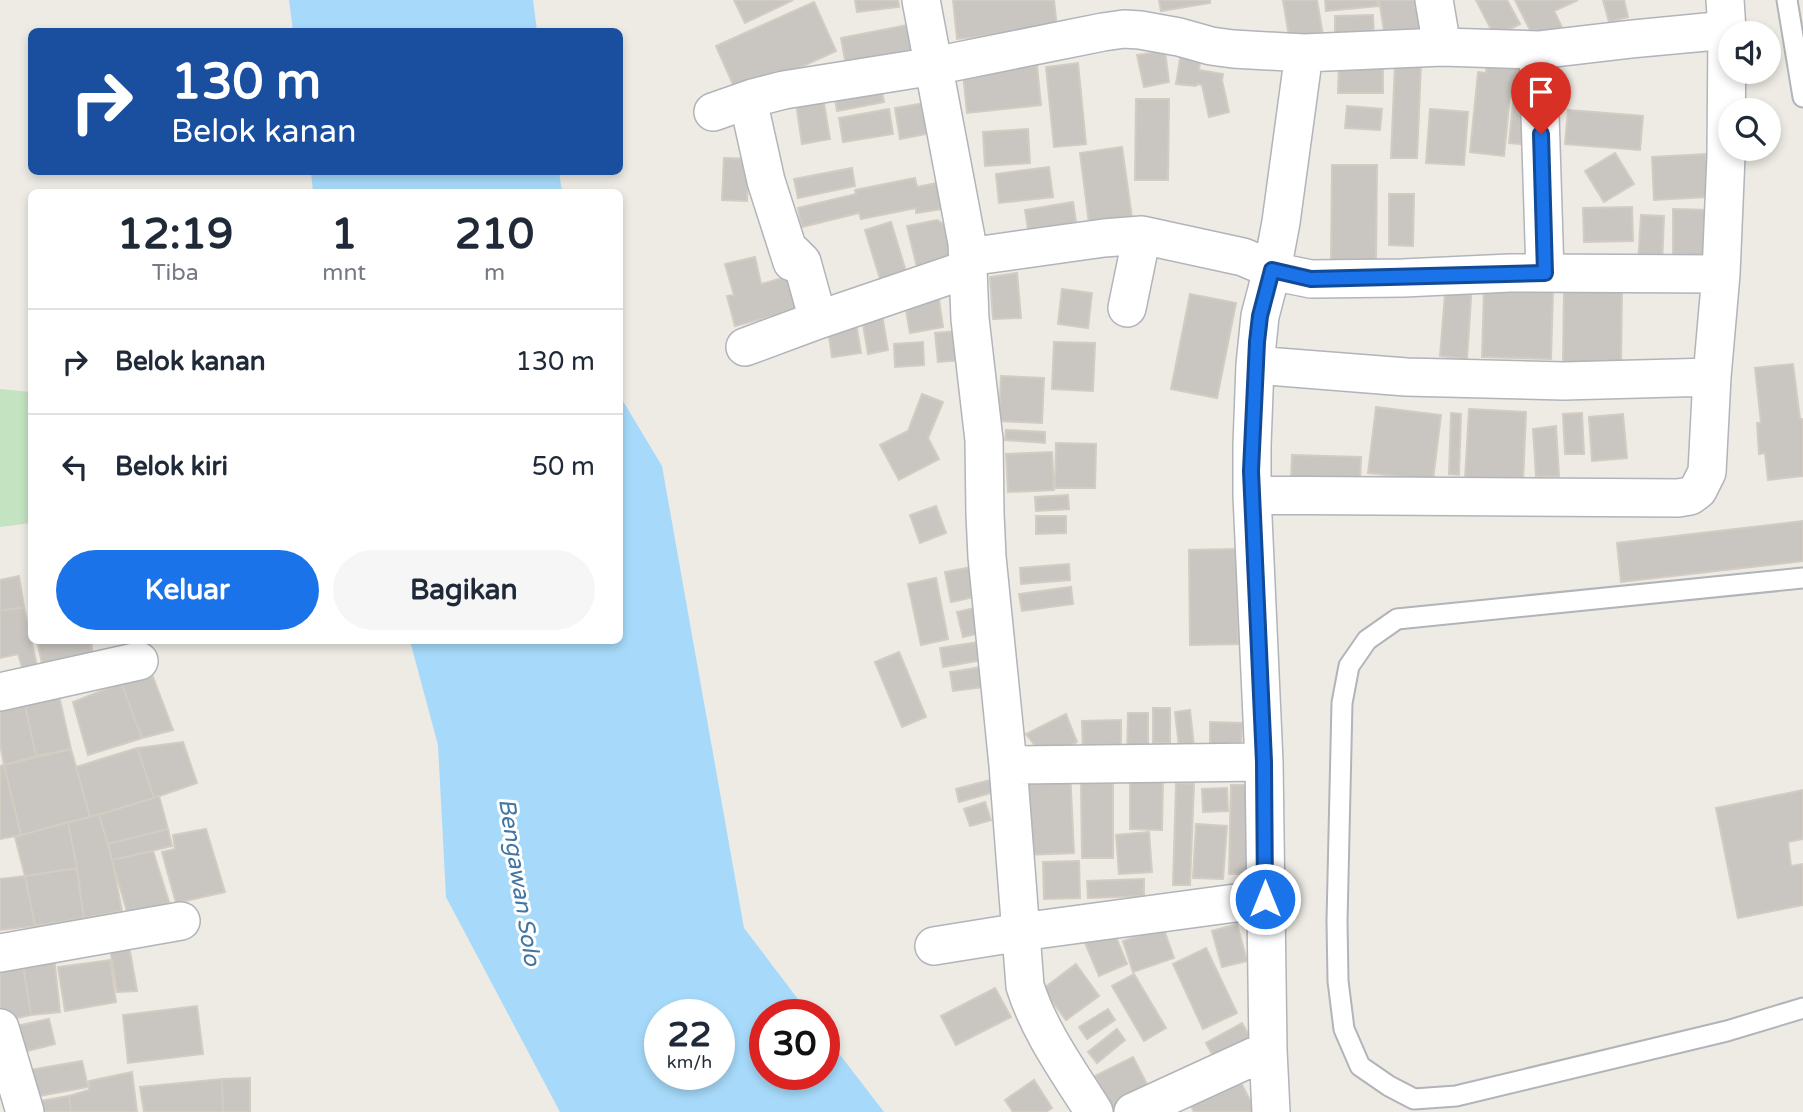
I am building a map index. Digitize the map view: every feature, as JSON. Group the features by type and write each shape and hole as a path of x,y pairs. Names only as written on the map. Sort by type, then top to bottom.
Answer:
{"street":[{"path":"921,0 964,225 970,319 984,440 987,557 1008,765 1025,986 1052,1043 1094,1112"},
{"path":"1434,0 1442,47"},
{"path":"713,112 784,90 934,66 1124,29 1233,49 1304,53 1442,47 1538,50 1632,39 1726,15 1726,156 1721,274 1707,472 1698,491 1678,498 1252,495"},
{"path":"1538,50 1545,273"},
{"path":"1270,1112 1264,762 1252,445 1260,316 1272,270 1304,53"},
{"path":"748,100 766,181 790,256 793,253 802,262 818,320"},
{"path":"745,347 968,263 1104,238 1142,235 1243,257 1272,270 1311,279 1545,273 1721,274"},
{"path":"1127,308 1142,235"},
{"path":"1255,365 1419,378 1564,381 1712,377"},
{"path":"0,692 139,661"},
{"path":"1008,765 1264,762"},
{"path":"934,946 1265,899"},
{"path":"0,953 181,921"},
{"path":"0,1028 25,1112"},
{"path":"1133,1112 1268,1050"}],"lane":[{"path":"1787,0 1803,97"},
{"path":"1803,578 1397,620 1367,640 1349,666 1342,703 1337,921 1338,981 1344,1030 1360,1066 1414,1099 1455,1096 1727,1031 1803,1008"}],"green space":[{"path":"0,389 28,392 28,523 0,527"}],"water":[{"path":"289,0 533,0 537,28 293,28"},
{"path":"311,175 559,175 562,189 313,189"},
{"name":"Bengawan Solo","path":"623,401 662,466 744,928 798,999 749,999 749,1090 840,1090 840,1055 884,1112 560,1112 446,897 438,745 411,644 623,644"}],"building":[{"path":"734,0 793,0 745,23"},
{"path":"855,0 898,0 899,7 857,12"},
{"path":"953,0 1054,0 1057,28 957,39"},
{"path":"1159,0 1210,0 1210,3 1161,11"},
{"path":"1283,0 1317,0 1324,42 1291,48"},
{"path":"1325,0 1377,0 1378,6 1326,11"},
{"path":"1379,0 1432,0 1436,30 1385,37"},
{"path":"1476,0 1507,0 1520,24 1495,37"},
{"path":"1515,0 1578,0 1554,11 1563,29 1536,42"},
{"path":"1603,0 1624,0 1628,17 1609,22"},
{"path":"814,2 836,51 738,96 716,46"},
{"path":"1373,15 1374,36 1335,36 1335,16"},
{"path":"913,24 919,58 847,71 841,38"},
{"path":"1165,51 1169,82 1144,87 1137,55"},
{"path":"1181,52 1201,54 1199,70 1223,74 1229,112 1209,117 1202,85 1176,84"},
{"path":"1488,52 1532,56 1529,87 1511,86 1504,156 1470,152 1478,72 1486,73"},
{"path":"1339,59 1383,59 1383,93 1338,93"},
{"path":"1078,63 1086,144 1054,147 1046,67"},
{"path":"1395,63 1421,64 1417,158 1391,158"},
{"path":"1037,66 1041,105 967,113 963,74"},
{"path":"880,83 884,102 837,111 834,93"},
{"path":"822,92 830,139 802,144 795,96"},
{"path":"1514,92 1536,94 1532,145 1509,143"},
{"path":"1136,99 1169,99 1168,180 1135,180"},
{"path":"931,102 936,132 900,139 895,108"},
{"path":"1347,106 1382,109 1380,130 1345,128"},
{"path":"889,109 893,134 843,142 839,118"},
{"path":"1430,109 1468,112 1464,165 1426,163"},
{"path":"1568,110 1643,116 1640,150 1565,144"},
{"path":"1028,129 1030,163 985,166 983,132"},
{"path":"1122,147 1133,225 1090,231 1080,153"},
{"path":"1615,153 1634,184 1604,202 1585,171"},
{"path":"1706,154 1708,197 1654,200 1652,157"},
{"path":"724,158 749,159 747,201 722,200"},
{"path":"1332,165 1377,165 1376,260 1331,260"},
{"path":"1049,167 1053,197 999,203 996,174"},
{"path":"852,168 855,186 798,198 794,179"},
{"path":"915,178 917,187 937,183 942,209 916,213 916,208 861,219 859,213 802,227 798,208 856,194 855,190"},
{"path":"1389,194 1414,194 1413,246 1389,245"},
{"path":"1073,202 1077,228 1029,236 1025,210"},
{"path":"1632,207 1633,241 1584,242 1583,208"},
{"path":"1673,209 1709,210 1708,255 1673,255"},
{"path":"1641,215 1664,216 1662,266 1638,265"},
{"path":"937,220 950,228 958,240 946,260 917,267 907,226"},
{"path":"891,222 907,275 881,282 865,230"},
{"path":"755,257 761,284 797,274 806,307 735,326 727,296 734,295 725,264"},
{"path":"1017,273 1021,318 993,319 990,277"},
{"path":"1446,281 1472,283 1467,359 1440,356"},
{"path":"1564,286 1622,287 1621,367 1563,366"},
{"path":"1062,289 1092,293 1088,328 1058,324"},
{"path":"1484,289 1553,291 1551,359 1482,357"},
{"path":"938,293 943,327 910,333 904,299"},
{"path":"1190,294 1236,303 1217,398 1171,389"},
{"path":"881,309 888,350 868,354 861,312"},
{"path":"855,317 861,353 832,357 827,322"},
{"path":"959,331 962,360 938,362 935,333"},
{"path":"923,342 924,365 895,367 894,344"},
{"path":"1054,342 1095,343 1093,391 1052,389"},
{"path":"1793,364 1800,419 1803,419 1803,476 1768,480 1765,453 1759,454 1757,423 1761,423 1755,368"},
{"path":"1001,376 1044,378 1042,423 999,421"},
{"path":"922,394 943,402 928,438 939,459 899,480 880,445 908,431"},
{"path":"1376,407 1441,415 1433,480 1368,473"},
{"path":"1469,409 1526,412 1523,482 1465,479"},
{"path":"1451,413 1461,414 1459,475 1449,474"},
{"path":"1582,413 1584,454 1565,454 1563,414"},
{"path":"1623,414 1627,458 1592,461 1589,417"},
{"path":"1556,426 1559,476 1536,477 1533,429"},
{"path":"1006,430 1045,432 1045,443 1005,440"},
{"path":"1056,443 1096,444 1095,488 1055,488"},
{"path":"1052,452 1054,490 1008,492 1006,454"},
{"path":"1292,455 1361,457 1360,482 1291,480"},
{"path":"1068,495 1069,509 1036,511 1035,497"},
{"path":"936,506 946,533 920,543 910,515"},
{"path":"1036,516 1066,516 1066,533 1036,534"},
{"path":"1803,521 1803,561 1621,582 1617,543"},
{"path":"1237,549 1238,644 1190,645 1189,550"},
{"path":"1069,564 1070,580 1021,584 1020,568"},
{"path":"983,565 988,594 951,602 945,572"},
{"path":"19,576 24,607 0,611 0,580"},
{"path":"936,578 948,639 921,645 908,584"},
{"path":"1071,587 1073,604 1022,611 1019,594"},
{"path":"24,607 28,644 32,644 39,675 25,677 18,654 0,658 0,611"},
{"path":"975,608 980,633 963,637 957,612"},
{"path":"979,642 982,660 943,667 940,648"},
{"path":"38,644 91,644 93,658 43,668"},
{"path":"899,652 926,717 902,727 875,662"},
{"path":"982,667 985,687 953,691 950,672"},
{"path":"150,669 173,730 142,738 120,680"},
{"path":"121,683 142,738 88,755 73,702"},
{"path":"57,687 71,749 36,756 23,696"},
{"path":"23,696 36,756 4,765 0,744 0,702"},
{"path":"1153,708 1170,708 1170,743 1153,743"},
{"path":"1190,710 1194,746 1179,747 1175,712"},
{"path":"1128,713 1148,713 1148,755 1127,755"},
{"path":"1066,714 1077,742 1045,758 1026,734"},
{"path":"1121,720 1121,757 1083,758 1082,721"},
{"path":"1210,722 1242,723 1241,749 1210,748"},
{"path":"183,742 197,783 154,798 137,748"},
{"path":"137,748 154,798 90,817 76,767"},
{"path":"71,749 90,817 21,835 4,765"},
{"path":"4,765 21,835 0,839 0,766"},
{"path":"1070,770 1074,853 1024,855 1020,772"},
{"path":"1130,776 1163,777 1162,830 1130,829"},
{"path":"998,778 1001,790 959,802 956,789"},
{"path":"1081,783 1113,783 1113,858 1082,858"},
{"path":"1176,783 1194,784 1190,885 1173,885"},
{"path":"1231,785 1256,785 1253,874 1229,874"},
{"path":"1227,788 1228,811 1203,812 1202,789"},
{"path":"1803,790 1803,839 1788,842 1791,866 1803,864 1803,905 1738,918 1716,808"},
{"path":"159,796 168,829 108,844 99,815"},
{"path":"985,802 991,820 970,826 964,809"},
{"path":"99,815 112,860 122,911 84,918 68,822"},
{"path":"68,822 77,868 25,876 15,837"},
{"path":"1196,824 1227,826 1223,879 1193,878"},
{"path":"168,829 172,846 112,860 108,844"},
{"path":"206,829 225,892 176,903 162,852 175,849 173,835"},
{"path":"1149,832 1152,872 1119,874 1116,835"},
{"path":"153,851 170,905 128,915 112,860"},
{"path":"1079,861 1080,898 1044,899 1043,862"},
{"path":"77,868 84,918 35,926 25,876"},
{"path":"25,876 35,926 0,930 0,879"},
{"path":"1144,879 1144,896 1088,898 1087,881"},
{"path":"1237,924 1247,961 1222,967 1212,931"},
{"path":"1163,927 1174,958 1133,972 1123,941"},
{"path":"1113,930 1127,964 1099,976 1085,943"},
{"path":"128,940 137,991 117,992 109,942"},
{"path":"53,947 60,1012 31,1015 21,953"},
{"path":"1206,948 1237,1013 1203,1029 1173,964"},
{"path":"21,953 31,1015 3,1021 0,1009 0,956"},
{"path":"110,960 116,1002 65,1011 58,967"},
{"path":"1076,964 1099,996 1066,1020 1043,989"},
{"path":"1134,974 1166,1028 1144,1041 1112,986"},
{"path":"995,988 1011,1017 956,1045 941,1016"},
{"path":"197,1006 203,1054 128,1063 123,1015"},
{"path":"1108,1009 1115,1020 1087,1039 1079,1027"},
{"path":"49,1019 55,1044 12,1055 16,1026"},
{"path":"1242,1023 1256,1048 1220,1069 1206,1043"},
{"path":"1117,1029 1125,1040 1097,1063 1088,1052"},
{"path":"1133,1057 1152,1094 1113,1112 1095,1076"},
{"path":"82,1061 88,1087 23,1099 18,1072"},
{"path":"132,1072 137,1112 71,1112 69,1096 89,1090 89,1081"},
{"path":"1238,1077 1256,1112 1194,1112 1189,1102"},
{"path":"250,1078 250,1112 223,1112 222,1079"},
{"path":"222,1079 223,1112 144,1112 140,1087"},
{"path":"1034,1080 1052,1108 1046,1112 1013,1112 1005,1100"},
{"path":"69,1096 71,1112 31,1112 29,1103"}],"route":[{"path":"1265,899 1264,762 1251,471 1257,342 1260,316 1272,270 1311,279 1545,273 1541,134"}]}
